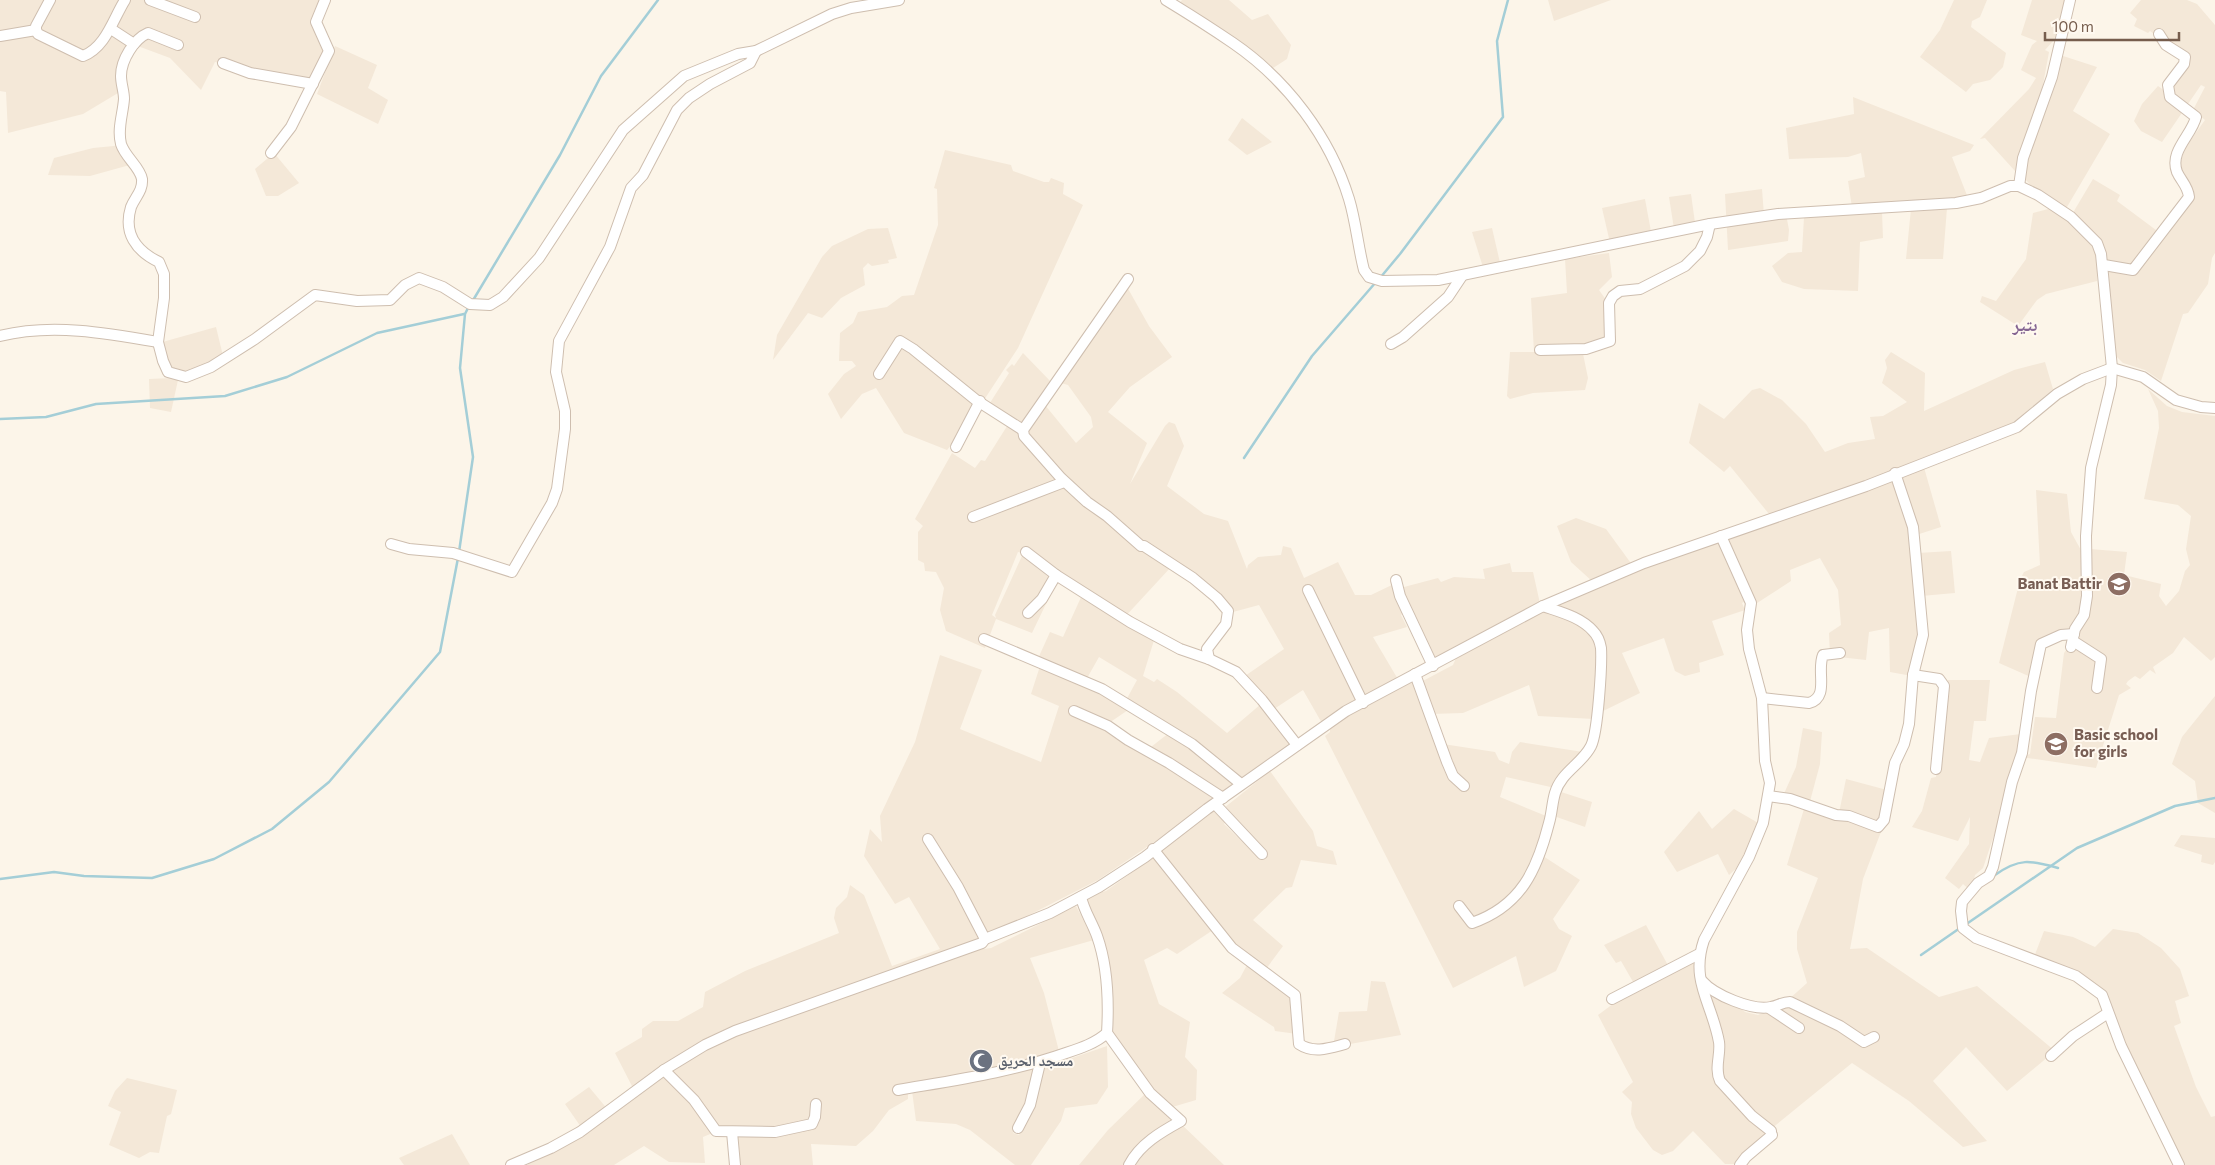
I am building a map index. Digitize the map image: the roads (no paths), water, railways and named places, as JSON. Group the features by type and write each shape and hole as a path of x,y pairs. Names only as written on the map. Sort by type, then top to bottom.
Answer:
{"street":[{"path":"50,0 36,26 38,34 84,56 96,48 111,29 125,0"},
{"path":"150,0 194,17"},
{"path":"271,153 291,127 328,51 316,22 325,0"},
{"path":"178,45 148,34 139,38 134,44 122,68 124,97 119,132 129,160 142,177 142,188 131,207 129,217 133,241 140,251 159,262 164,274 163,317 158,342 162,361 168,372 186,377 210,368 255,339 316,295 357,301 390,300 405,285 418,278 443,287 470,304 490,305 503,297 539,258 624,130 649,105 684,76 738,54 756,51 832,14 851,8 899,0"},
{"path":"1166,0 1234,44 1257,62 1276,80 1315,126 1350,200 1364,270 1369,276 1382,281 1417,282 1462,276 1710,224 1797,213 1829,213 1956,203 1981,198 2010,186 2019,186 2038,195 2071,218 2097,243 2104,265 2112,368 2111,385 2091,468 2086,536 2087,596 2084,615 2073,641"},
{"path":"2019,186 2023,158 2052,77 2070,0"},
{"path":"111,29 134,44"},
{"path":"0,36 36,30"},
{"path":"2104,265 2133,270 2189,197 2184,180 2177,172 2176,161 2178,150 2194,124 2196,117 2170,97 2168,85 2184,64 2185,56 2166,45 2159,34"},
{"path":"391,544 409,549 453,553 512,572 552,503 556,489 565,429 565,411 556,372 559,341 610,247 631,188 643,175 677,110 689,98 710,84 750,63 756,51"},
{"path":"224,63 250,72 313,84"},
{"path":"1540,350 1586,349 1610,342 1609,302 1613,296 1620,291 1640,289 1685,266 1700,251 1707,237 1710,224"},
{"path":"1391,344 1404,337 1448,297 1462,276"},
{"path":"1128,279 1023,430 1024,436 1064,482 1107,516 1125,534 1193,578 1228,611 1226,624 1207,649 1209,658"},
{"path":"0,336 22,330 44,330 104,333 158,342"},
{"path":"879,374 900,341 913,348 976,400 1023,430"},
{"path":"511,1165 551,1148 580,1132 664,1070 705,1045 735,1031 982,943 985,939 1050,913 1081,897 1153,849 1241,784 1346,711 1543,606 1644,563 2017,427 2057,394 2083,379 2112,368 2143,377 2176,400 2195,410 2215,408"},
{"path":"956,447 980,401"},
{"path":"1768,796 1790,799 1836,815 1849,816 1878,827 1884,820 1895,763 1904,744 1909,724 1913,675 1923,635 1923,616 1913,527 1895,473"},
{"path":"973,517 1064,482"},
{"path":"1721,536 1751,603 1747,630 1749,649 1762,698 1764,761 1770,783 1763,823 1749,857 1716,916 1700,954 1699,979 1719,1043 1717,1075 1720,1081 1752,1116 1772,1133 1740,1165"},
{"path":"1026,552 1095,601 1156,637 1180,649 1209,658 1240,676 1297,745"},
{"path":"1028,613 1042,599 1056,575"},
{"path":"1396,580 1400,596 1433,666"},
{"path":"1308,590 1362,703"},
{"path":"1460,906 1472,922 1500,910 1522,890 1544,844 1554,794 1560,780 1592,744 1599,677 1599,642 1592,630 1584,622 1543,606"},
{"path":"2097,688 2101,659 2098,655 2061,635 2046,640 2041,644 2031,691 2022,753 2012,782 1993,867 1989,876 1978,883 1962,902 1961,921 1963,928 1976,938 2053,965 2076,976 2102,995 2121,1046 2179,1165"},
{"path":"984,639 1102,689 1192,744 1241,784"},
{"path":"1762,698 1809,703 1816,701 1820,695 1823,655 1840,654"},
{"path":"1415,674 1442,752 1453,776 1464,786"},
{"path":"1913,675 1939,679 1944,686 1936,769"},
{"path":"1074,711 1108,726 1128,740 1169,763 1219,801 1262,854"},
{"path":"928,839 958,886 985,939"},
{"path":"1153,849 1232,948 1295,995 1300,1044 1311,1050 1345,1044"},
{"path":"1081,897 1083,908 1097,935 1108,979 1108,1033 1150,1093 1181,1121 1149,1141 1139,1150 1129,1165"},
{"path":"1612,999 1700,954"},
{"path":"1699,979 1711,991 1752,1007 1770,1008 1790,1002 1840,1026 1864,1042 1874,1037"},
{"path":"1770,1008 1799,1028"},
{"path":"2050,1056 2073,1036 2108,1013"},
{"path":"898,1090 1011,1071 1040,1063 1100,1039 1108,1033"},
{"path":"1018,1128 1030,1105 1040,1063"},
{"path":"664,1070 694,1100 716,1131 775,1132 812,1124 815,1117 816,1104"},
{"path":"732,1132 735,1165"}],"waterway":[{"path":"472,302 560,155 601,76 658,0"},
{"path":"1380,278 1503,117 1497,41 1508,0"},
{"path":"1244,458 1312,356 1376,282"},
{"path":"459,552 473,457 460,368 465,314 469,306"},
{"path":"0,419 46,417 96,404 225,396 287,377 377,333 464,314"},
{"path":"0,879 54,872 84,876 152,878 214,859 272,829 329,782 440,652 458,558"},
{"path":"1965,925 2077,848 2175,806 2215,798"},
{"path":"1995,875 2003,869 2025,862 2040,863 2058,868"},
{"path":"1921,955 1960,928"}],"place":[{"name":"Banat Battir","path":"2119,584"},
{"name":"Basic school for girls","path":"2056,744"},
{"name":"مسجد الحريق","path":"981,1061"}],"district":[{"name":"بتير","path":"2025,325"}]}
